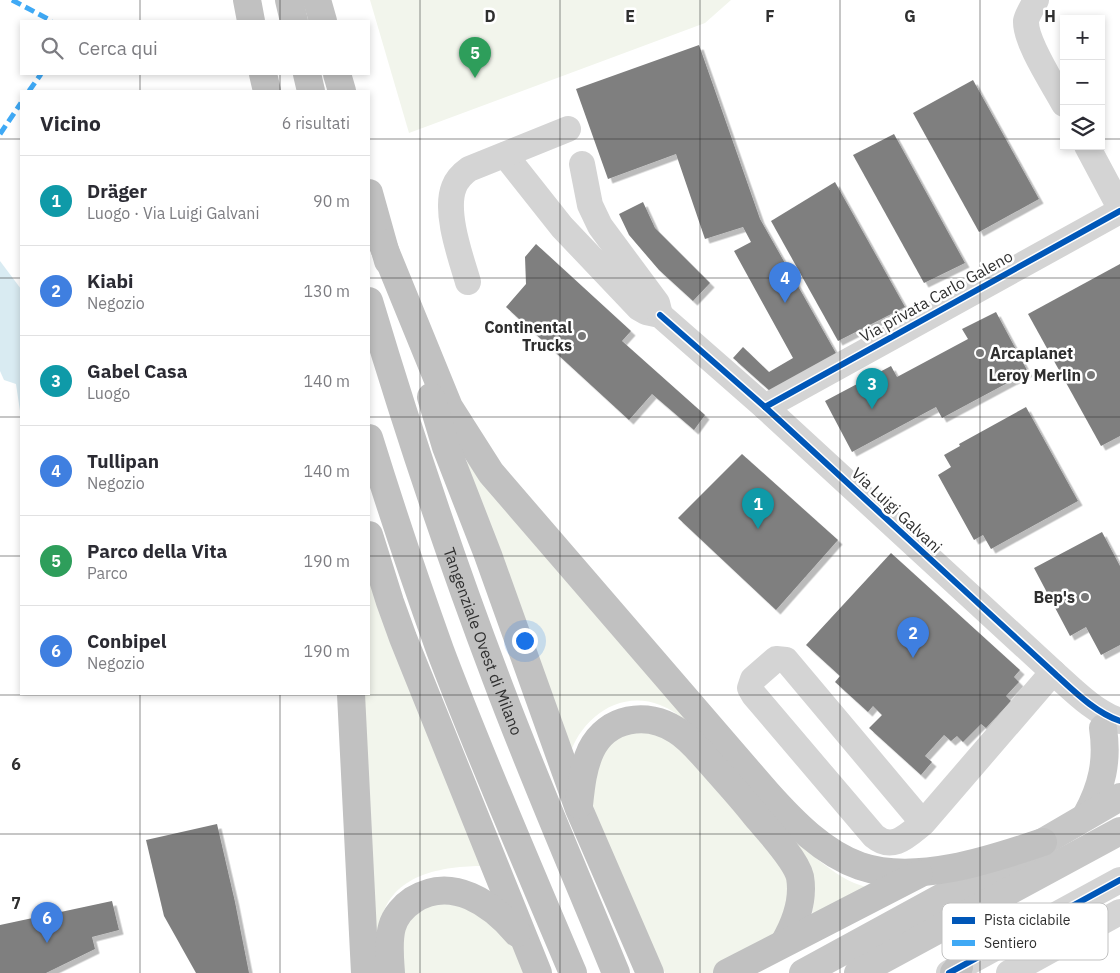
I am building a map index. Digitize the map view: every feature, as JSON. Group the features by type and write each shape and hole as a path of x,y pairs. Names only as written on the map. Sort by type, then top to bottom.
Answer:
{"highway":[{"path":"247,0 252,20"},
{"path":"289,0 294,20"},
{"path":"317,0 323,20"},
{"path":"263,75 267,90"},
{"path":"307,75 311,90"},
{"path":"337,75 342,90"},
{"path":"370,197 382,243 446,447 488,555 579,809 649,970"},
{"path":"382,243 449,407 491,473 792,820 825,847 853,863 884,872 920,873 993,858 1043,842"},
{"name":"Tangenziale Ovest di Milano","path":"370,304 399,400 444,535 496,678 616,973"},
{"path":"370,441 400,538 441,651 573,973"},
{"path":"370,538 403,638 538,973"},
{"path":"351,695 365,973"},
{"path":"579,809 582,780 588,759 596,741 610,728 627,720 641,718 662,722 675,729 689,739 749,806 797,869 800,886 799,904 794,926 784,943"},
{"path":"727,973 920,873"},
{"path":"391,973 391,935 392,927 398,915 410,902 417,898 432,892 447,891 466,894 479,900 509,924 521,938 538,973"}],"main road":[{"path":"1086,816 1095,800 1103,774 1106,744 1116,727"},
{"path":"803,973 1043,842 1120,797"},
{"path":"987,903 1120,831"},
{"path":"858,973 942,927"}],"street":[{"path":"1036,0 1026,20 1029,34 1034,48 1060,97"},
{"path":"468,282 453,232 452,198 454,187 460,176 469,169 568,129"},
{"path":"1089,150 1120,210"},
{"path":"505,154 562,227 640,308 646,312 660,315 657,303 600,226 590,205 582,164"},
{"name":"Via privata Carlo Galeno","path":"765,407 1120,210"},
{"name":"Via Luigi Galvani","path":"660,315 765,407 1053,672 1116,727"},
{"path":"923,823 786,660 776,659 753,679 750,688 754,695 874,836 881,842 890,843 903,839 923,823 1053,672"},
{"path":"1078,903 1120,880"},
{"path":"1108,919 1120,912"},
{"path":"954,971 974,960"},
{"path":"1009,973 1033,960"}],"shaded area":[{"path":"370,0 731,0 705,23 409,133"},
{"path":"0,261 20,288 20,411 16,384 4,380 0,371"},
{"path":"466,462 469,462 817,859 841,876 869,888 812,915 815,891 812,878 689,724 675,713 660,705 645,701 630,701 616,704 603,711 582,731 574,743 569,757"},
{"path":"370,565 484,866 468,866 436,871 420,876 407,883 395,893 386,906 381,922 378,957 358,695 370,695"},
{"path":"622,729 669,731 790,871 787,925 753,951 713,973 665,973 599,827 590,796 600,745"},
{"path":"436,898 501,922 527,973 399,973 404,922"}],"building":[{"path":"699,45 760,219 837,355 770,391 733,358 743,347 769,372 793,358 734,251 751,242 743,227 705,239 676,154 608,179 576,89"},
{"path":"973,80 1039,199 979,232 913,113"},
{"path":"894,134 965,263 924,283 853,155"},
{"path":"835,182 905,307 838,341 771,221"},
{"path":"643,202 655,228 710,283 693,301 659,270 629,235 619,214"},
{"name":"Continental Trucks","path":"536,244 631,331 622,341 705,415 694,430 652,394 629,420 506,307 526,284 525,257"},
{"name":"Leroy Merlin","path":"1120,264 1120,436 1101,446 1028,314"},
{"path":"996,312 1028,372 942,418 936,407 852,452 825,401 891,366 897,377 968,339 962,329"},
{"path":"1026,407 1078,501 991,549 983,535 974,540 938,475 951,467 944,455 960,446 959,444"},
{"path":"742,454 838,540 776,610 678,518"},
{"name":"Bep's","path":"1102,532 1120,566 1120,645 1101,655 1086,627 1070,636 1034,568"},
{"path":"891,553 1020,670 1014,677 1019,682 1006,696 1011,701 986,728 981,724 963,742 957,736 951,741 944,735 925,756 932,762 921,775 869,728 882,715 873,706 868,712 835,682 840,676 806,645"},
{"path":"217,824 249,973 196,973 164,916 146,840"},
{"path":"112,901 119,930 92,937 95,949 46,973 0,973 0,925"}],"marked path":[{"path":"12,0 50,20"},
{"path":"30,90 40,75"},
{"path":"0,134 20,104"}],"cycle path":[{"path":"765,407 1120,211"},
{"path":"660,315 765,407 1076,693 1101,712 1120,721"},
{"path":"1078,903 1120,880"},
{"path":"949,973 973,960"}],"place":[{"name":"Parco della Vita","path":"475,78"},
{"name":"Tullipan","path":"785,303"},
{"name":"Continental Trucks","path":"582,336"},
{"name":"Arcaplanet","path":"980,353"},
{"name":"Leroy Merlin","path":"1091,375"},
{"name":"Gabel Casa","path":"872,409"},
{"name":"Dräger","path":"758,529"},
{"name":"Bep's","path":"1085,597"},
{"name":"Kiabi","path":"913,658"},
{"name":"Conbipel","path":"47,943"}]}
